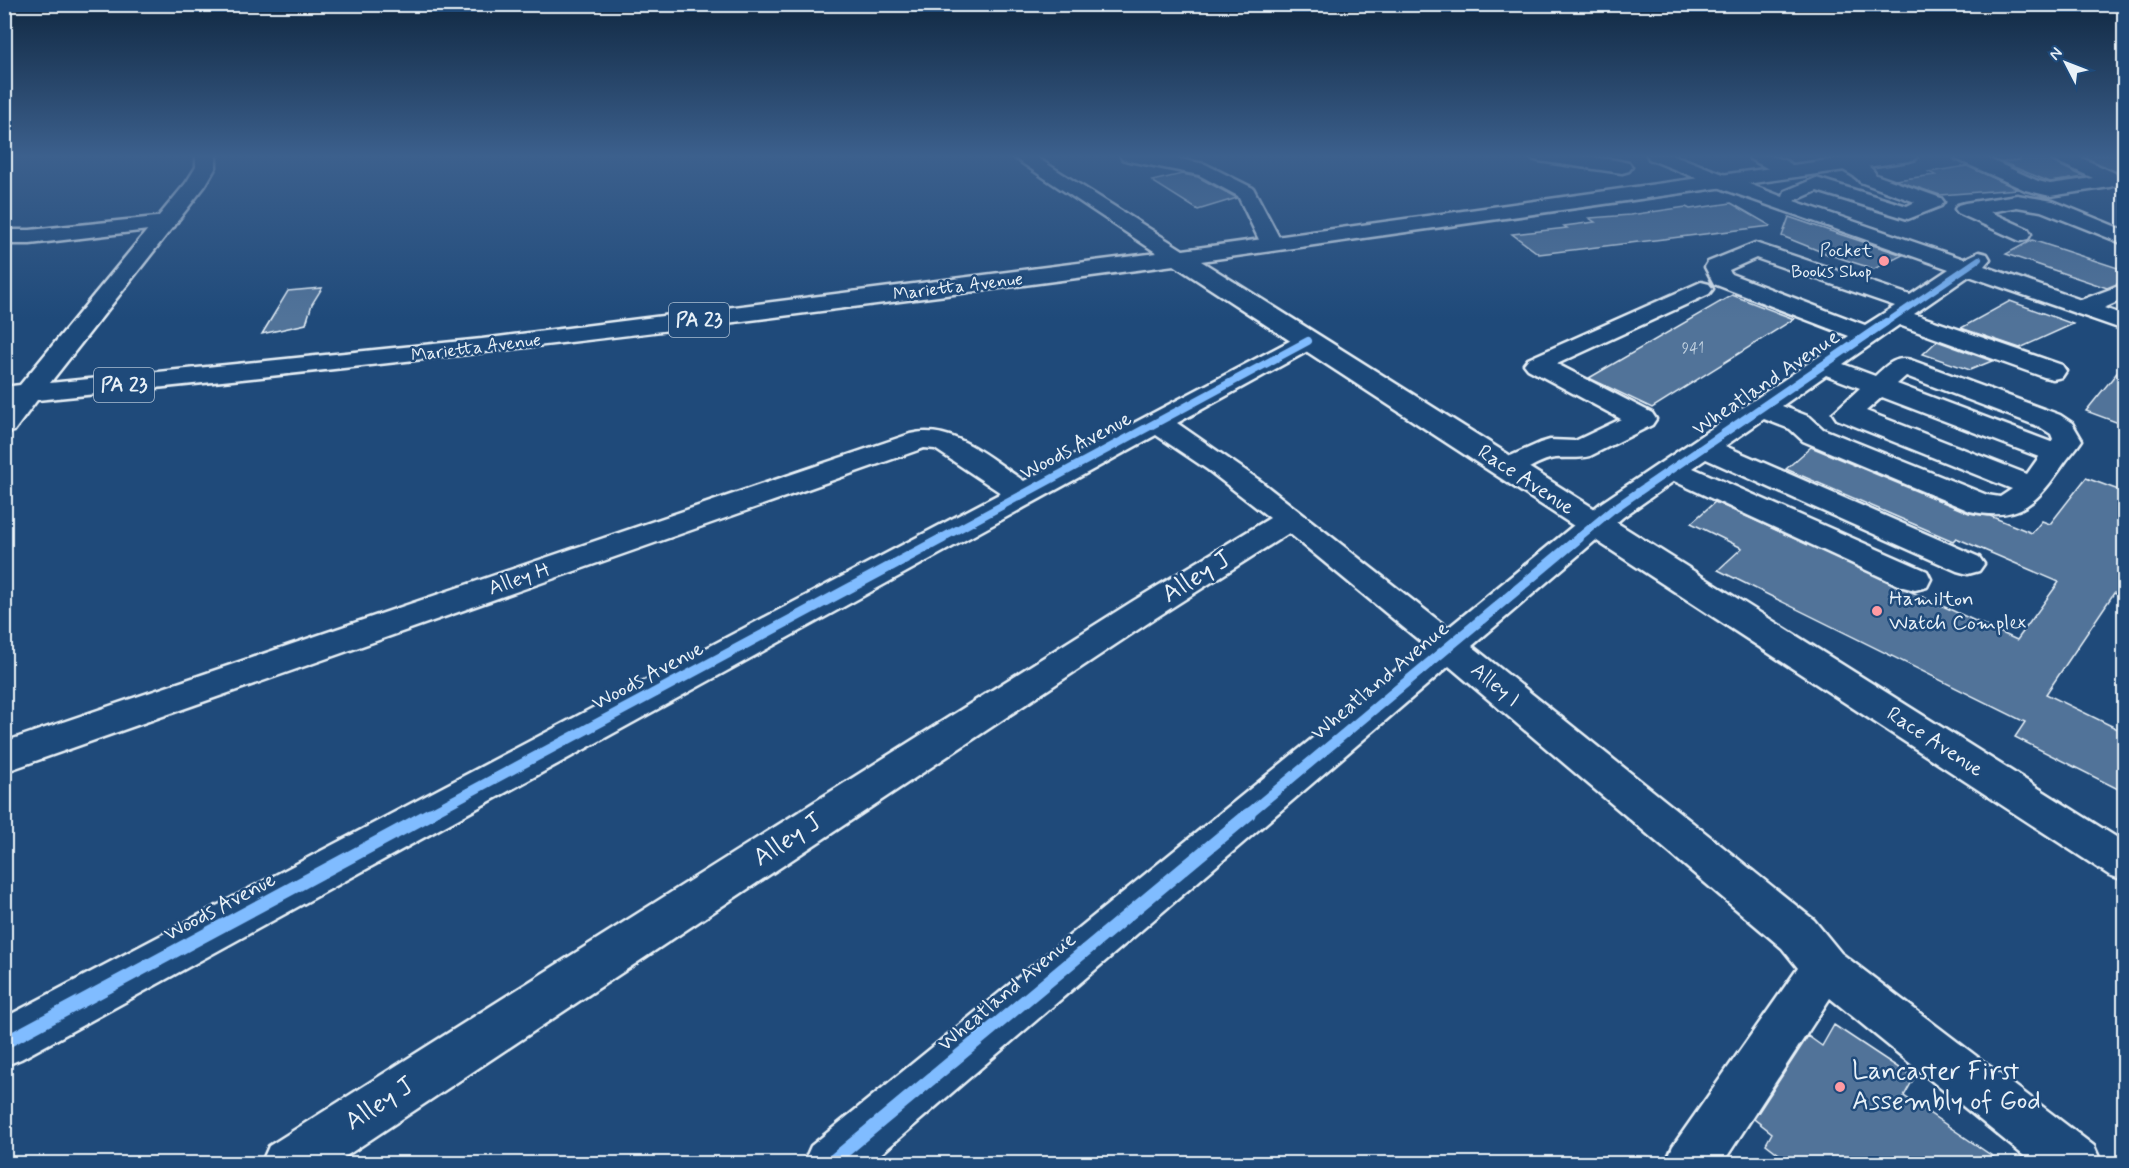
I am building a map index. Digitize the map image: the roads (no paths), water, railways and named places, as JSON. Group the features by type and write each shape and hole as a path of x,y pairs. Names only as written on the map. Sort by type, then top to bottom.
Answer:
{"main road":[{"path":"4,425 16,394 176,210"},
{"name":"Race Avenue","path":"1104,210 2124,863"},
{"path":"1255,210 1271,243"},
{"name":"Marietta Avenue","path":"16,394 230,375 471,349 1178,257 1515,210"},
{"path":"1809,210 1973,263"},
{"path":"1831,210 2092,305 2124,323"},
{"path":"1897,210 1908,213 1916,210"},
{"path":"1968,210 2020,234"},
{"path":"2014,210 2119,247"},
{"path":"2104,210 2124,218"},
{"path":"4,237 30,237 166,222"},
{"path":"1730,261 1891,319 2053,371"},
{"name":"Wheatland Avenue","path":"829,1164 1619,504 1973,263"},
{"path":"1507,468 1550,449 1580,450 1642,418 1538,364 1701,289"},
{"path":"2092,305 2124,291"},
{"path":"2092,305 2124,309"},
{"name":"Woods Avenue","path":"4,1043 1308,341"},
{"path":"1761,408 1800,423 1813,435 1981,504 2000,506 2016,501 2056,454 1823,365"},
{"path":"1878,386 1847,413 2030,486"},
{"name":"Alley I","path":"1156,422 1290,519 1449,646 1811,951 2076,1164"},
{"name":"Alley H","path":"4,757 920,440 945,442 1023,494"},
{"path":"1703,447 1968,564"},
{"path":"1672,469 1915,579"},
{"name":"Alley J","path":"287,1164 1145,609 1290,519"},
{"path":"1691,1164 1811,951"}],"place":[{"name":"Pocket Books Shop","path":"1884,261"},
{"name":"Hamilton Watch Complex","path":"1877,611"},
{"name":"Lancaster First Assembly of God","path":"1840,1087"}]}
